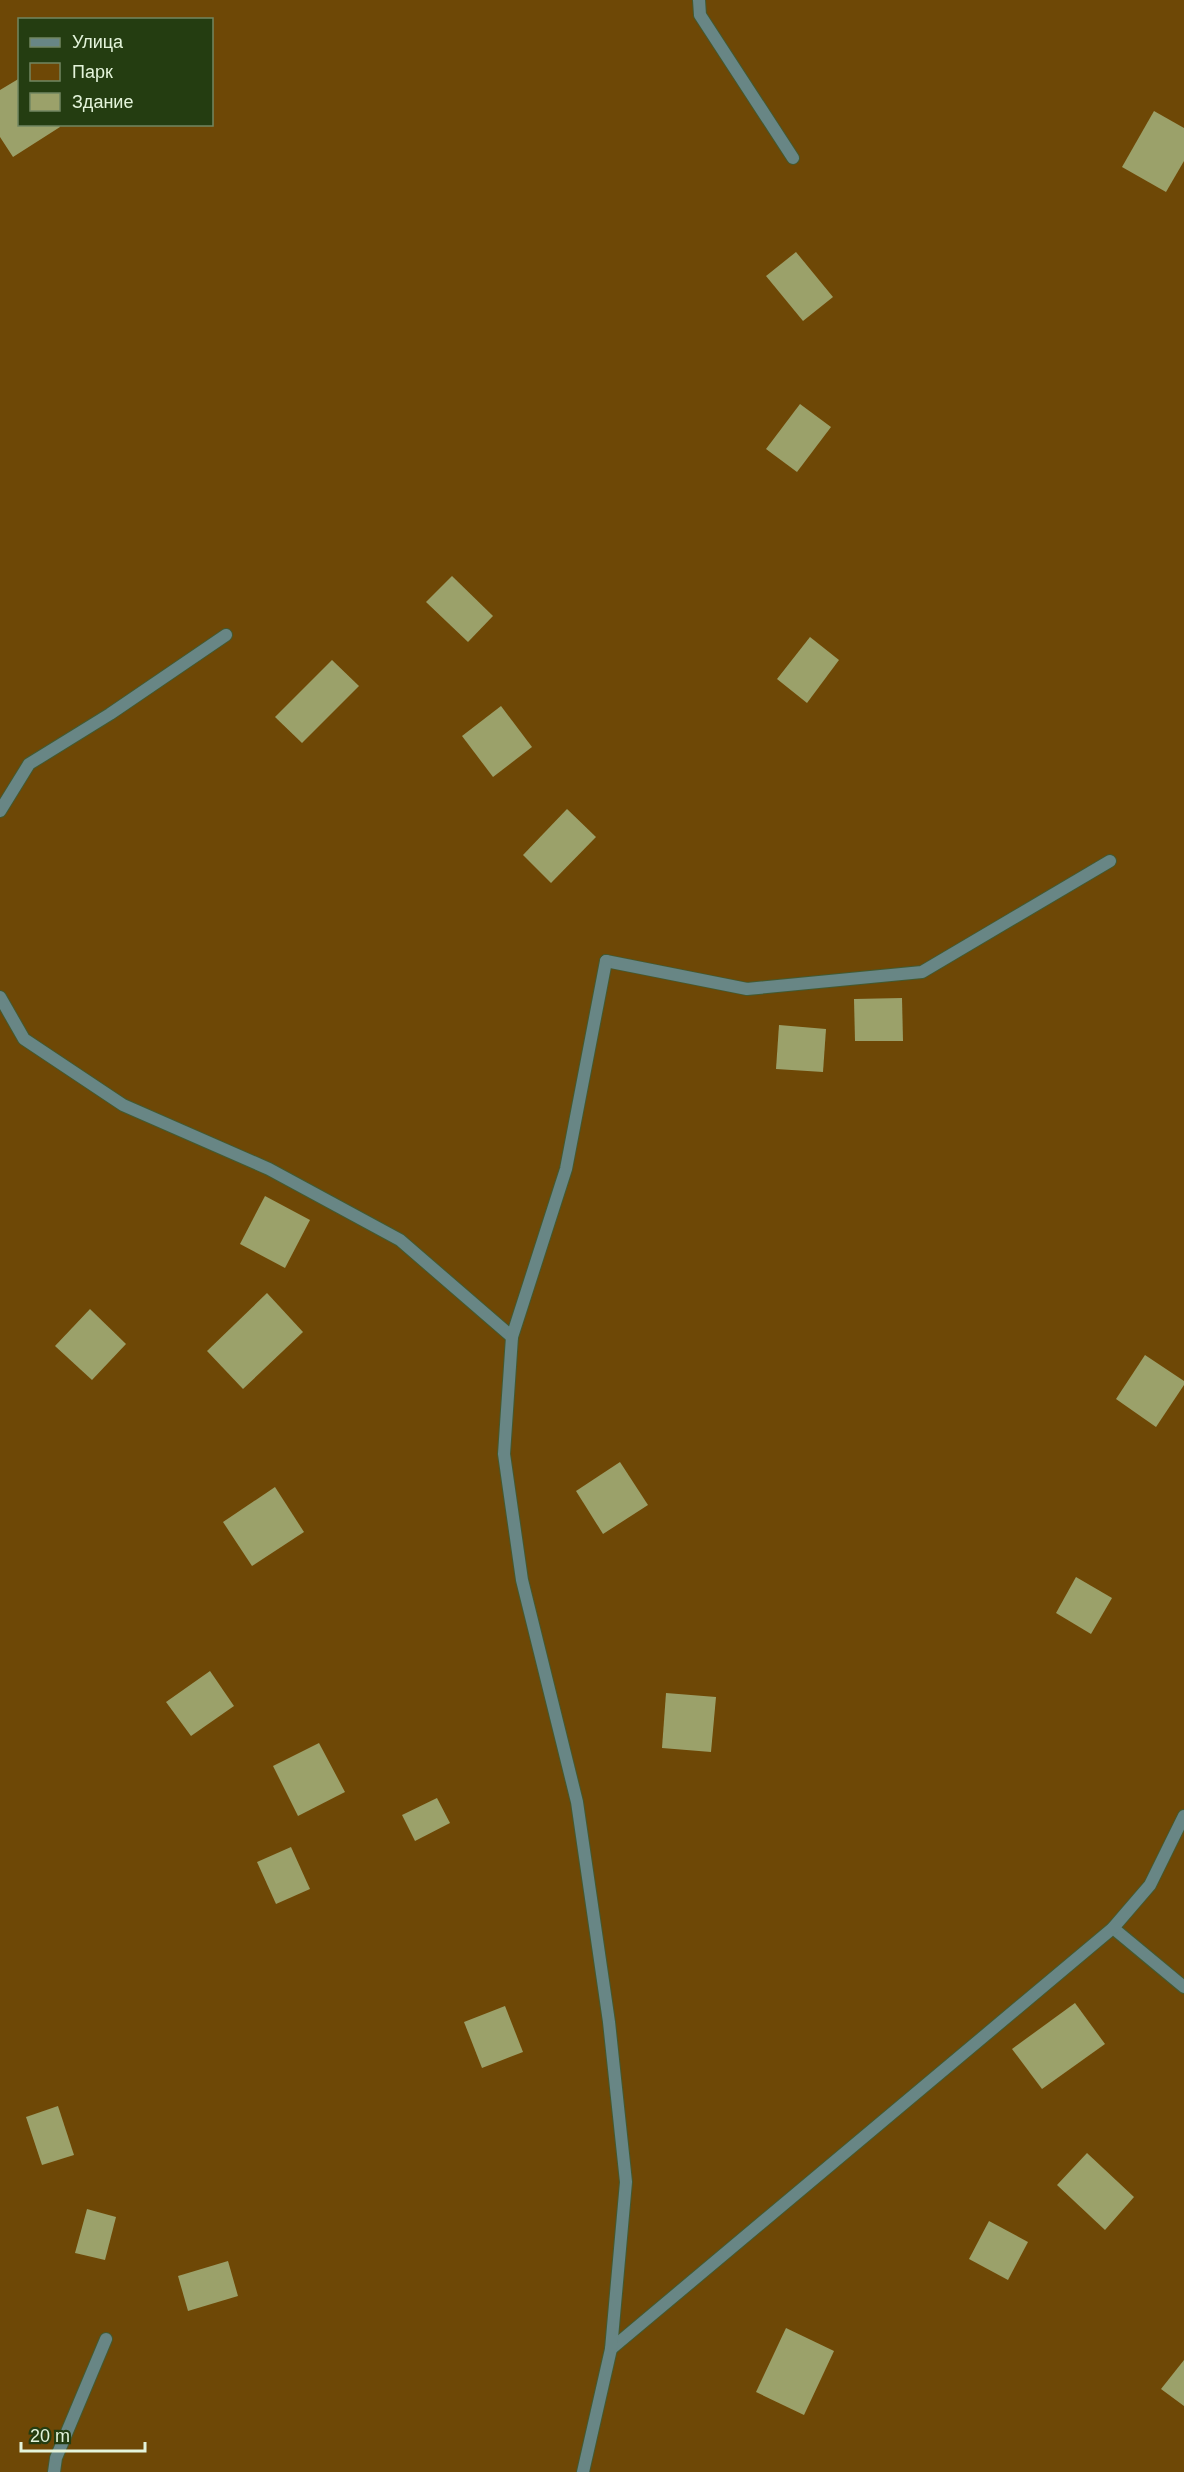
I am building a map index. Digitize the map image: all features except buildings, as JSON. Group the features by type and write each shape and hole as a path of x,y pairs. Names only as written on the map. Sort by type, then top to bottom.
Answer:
{"street":[{"path":"699,0 700,15 793,158"},
{"path":"0,811 29,764 110,714 226,635"},
{"path":"584,2472 611,2349 626,2182 609,2022 577,1802 522,1580 504,1454 512,1337 566,1169 606,961 747,989 922,972 1110,861"},
{"path":"0,997 24,1039 123,1105 269,1169 400,1240 512,1337"},
{"path":"611,2349 1113,1928 1150,1885 1184,1816"},
{"path":"1113,1928 1184,1987"},
{"path":"54,2472 56,2458 106,2339"}],"green space":[{"path":"0,0 1184,0 1184,2472 0,2472"}]}
